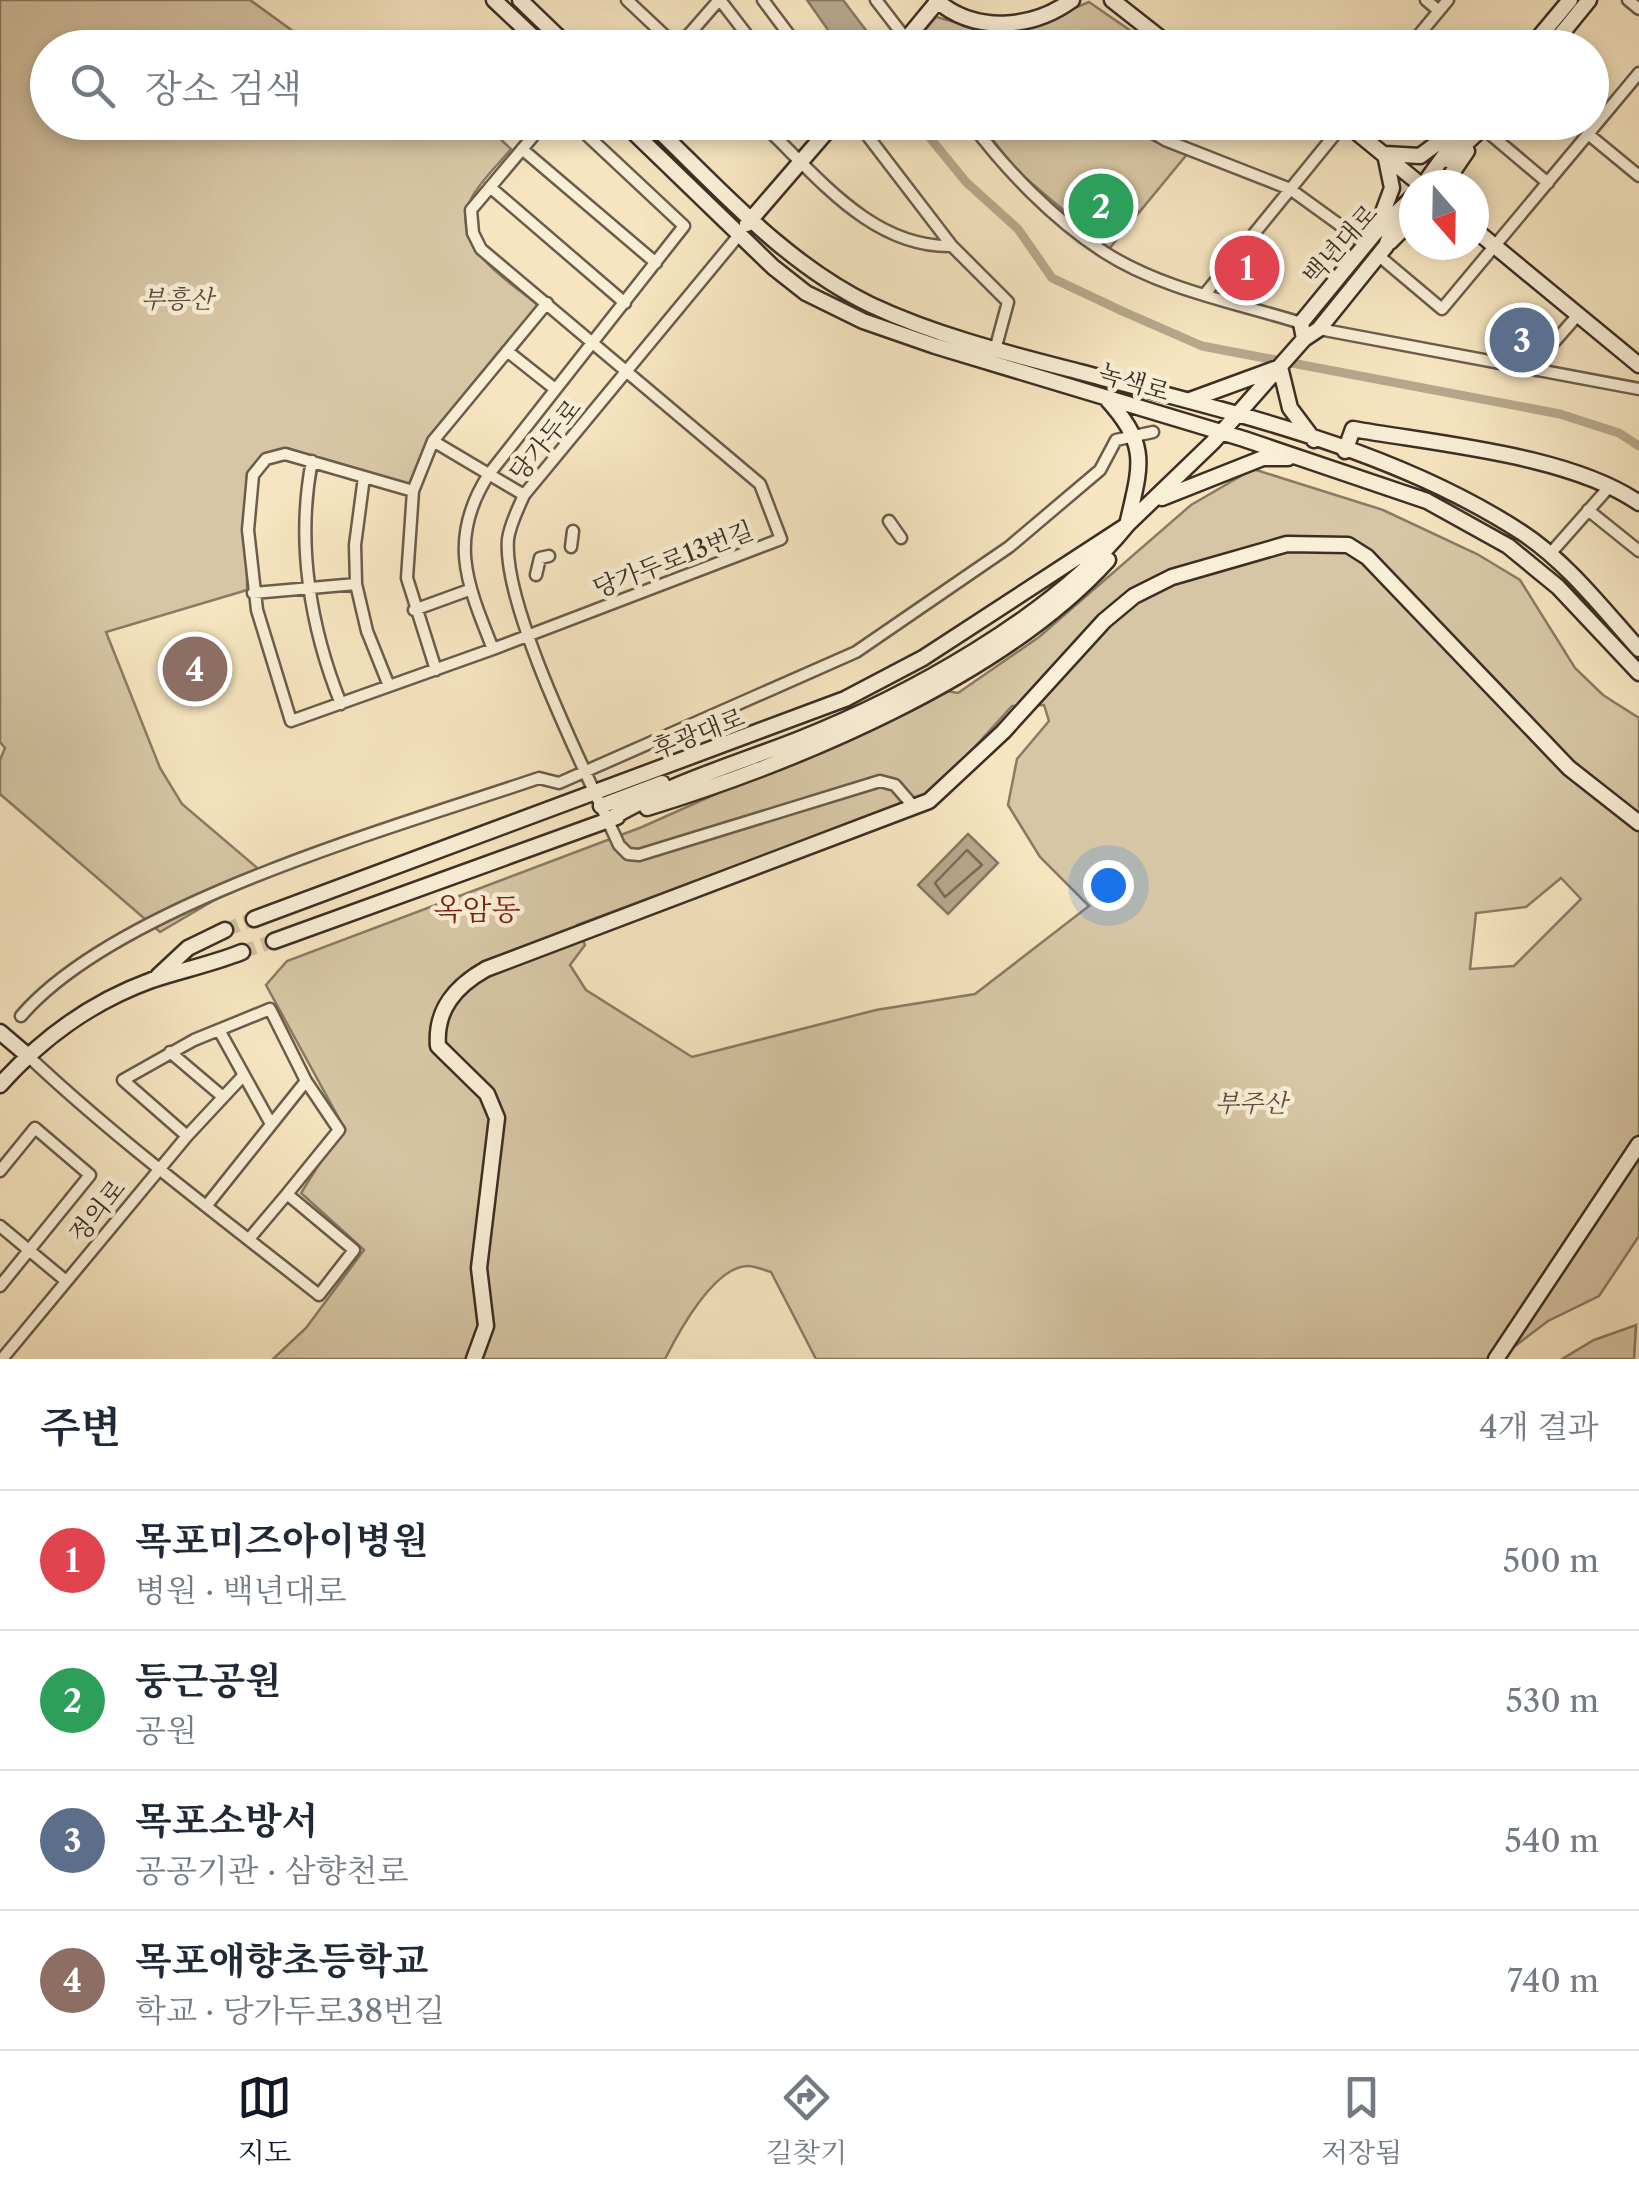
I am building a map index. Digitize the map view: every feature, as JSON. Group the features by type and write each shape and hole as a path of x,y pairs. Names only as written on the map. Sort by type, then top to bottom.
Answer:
{"street":[{"path":"494,0 526,30"},
{"path":"520,0 551,30"},
{"path":"626,0 659,30"},
{"path":"693,30 719,0 742,30"},
{"path":"763,0 786,30"},
{"path":"876,0 896,30"},
{"path":"915,30 936,1 960,16 1010,24 1044,16 1072,0"},
{"path":"1112,0 1146,29"},
{"path":"1426,0 1439,11"},
{"path":"1423,30 1448,0"},
{"path":"1545,30 1570,0"},
{"path":"1565,30 1589,0"},
{"path":"1628,0 1639,9"},
{"path":"1609,109 1639,73"},
{"path":"530,140 471,210 473,233 481,249 629,370"},
{"path":"493,648 469,590 464,536 474,499 489,474 684,226 592,140"},
{"name":"녹색로","path":"641,140 739,235 806,292 863,321 1221,432 1427,501 1508,546 1558,587 1639,673"},
{"name":"녹색로","path":"669,140 815,274 872,306 996,350 1185,400 1243,410 1314,441 1435,482 1523,533 1574,576 1639,649"},
{"path":"782,140 890,236 917,244 952,246"},
{"path":"739,235 819,140"},
{"path":"871,140 952,246 1008,302 996,350"},
{"path":"984,140 1006,167 1102,252 1205,294 1301,322 1304,338 1319,330 1639,389"},
{"path":"1165,140 1290,189 1370,239 1392,188 1386,154"},
{"path":"1205,294 1331,140"},
{"path":"1367,140 1405,170"},
{"path":"1386,154 1420,156 1442,140"},
{"path":"1440,166 1456,140"},
{"path":"1436,170 1471,140"},
{"path":"1454,170 1476,140"},
{"path":"1495,140 1548,183"},
{"path":"1399,233 1382,251 1442,309 1583,140"},
{"path":"1595,140 1639,176"},
{"path":"522,150 656,263"},
{"path":"490,186 625,302"},
{"name":"백년대로","path":"1301,322 1370,239 1398,214"},
{"name":"백년대로","path":"1319,330 1382,251 1398,214"},
{"name":"당가두로","path":"739,235 524,496 508,539 518,601 584,771 619,846 628,854 639,855 880,781 895,785 914,806"},
{"path":"1489,242 1639,366"},
{"path":"436,670 414,610 405,555 413,492 433,440 547,304"},
{"path":"1537,370 1542,357 1577,316"},
{"name":"후광대로","path":"254,919 708,772 877,704 934,674 1014,622 1102,556 1243,410 1304,338"},
{"path":"507,351 555,389"},
{"path":"1185,400 1280,367 1294,414 1314,441"},
{"name":"당가두로13번길","path":"530,635 781,540 760,484 629,370"},
{"path":"1104,396 1136,436 1141,464 1128,525"},
{"path":"1344,451 1353,428 1563,468 1610,486 1639,503"},
{"path":"21,1016 43,990 80,962 235,887 539,778 559,782 856,652 1010,548 1100,470 1116,440 1154,432"},
{"path":"433,440 524,496"},
{"path":"413,492 286,454 266,458 253,475 248,530 253,593 292,720 530,635"},
{"path":"1152,502 1263,458 1301,458"},
{"path":"312,460 304,504 309,590 341,704"},
{"path":"364,477 356,521 356,584 367,630 389,686"},
{"path":"1549,555 1610,486"},
{"path":"1588,510 1639,552"},
{"path":"889,521 901,538"},
{"name":"후광대로","path":"274,941 602,807 845,699 923,658 1128,525"},
{"path":"571,547 573,531"},
{"path":"474,1359 486,1326 479,1268 496,1118 486,1094 438,1046 436,1030 449,998 461,984 486,969 914,806 952,783 1104,621 1134,596 1206,565 1287,544 1348,546 1368,556 1569,768 1639,824"},
{"path":"536,575 540,558 549,556"},
{"path":"253,593 356,584"},
{"path":"414,610 469,590"},
{"path":"154,980 188,948 225,930"},
{"path":"0,1085 27,1055 82,1013 154,980 242,952"},
{"path":"187,1136 123,1080 170,1052 270,1009 306,1082 339,1130 249,1239"},
{"path":"219,1030 242,1077 272,1124"},
{"path":"0,1032 319,1296 354,1250 286,1194"},
{"path":"170,1052 224,1097"},
{"name":"정의로","path":"2,1359 159,1166 242,1077"},
{"path":"207,1205 306,1082"},
{"name":"정의로","path":"0,1171 35,1128 90,1175 0,1286"},
{"path":"1496,1359 1639,1144"},
{"name":"정의로","path":"0,1226 66,1281"}],"green space":[{"name":"부흥산","path":"0,0 250,0 291,30 30,30 30,140 501,140 511,149 471,199 467,232 485,260 538,305 429,437 410,485 287,448 265,454 247,473 247,590 106,632 160,768 182,804 262,872 160,932 0,794 0,760 5,748 0,742"},
{"path":"1089,2 1130,30 985,30 1024,29"},
{"path":"936,17 985,30 925,30"},
{"path":"993,140 1152,140 1188,153 1109,249 1016,170"},
{"name":"부주산","path":"1253,469 1383,510 1477,554 1520,580 1575,668 1603,695 1639,718 1639,1236 1599,1296 1548,1321 1498,1359 816,1359 771,1272 748,1266 735,1269 710,1289 665,1359 273,1359 306,1328 364,1250 301,1193 343,1126 266,985 287,961 642,827 947,691 958,693 1039,637 1191,505","holes":["1044,705 1049,721 1017,759 1008,805 1040,857 1089,906 975,994 876,1010 692,1057 586,990 570,965 585,945 577,925 923,796 941,784 1012,706","1561,878 1581,899 1514,966 1470,969 1476,913 1526,907"]},
{"path":"1636,1325 1634,1359 1562,1359 1594,1340"}],"water":[{"path":"807,0 843,0 866,30 828,30"},
{"path":"968,834 998,863 948,914 918,885"}],"waterway":[{"path":"932,140 966,182 1018,229 1052,278 1202,346 1560,414 1619,433 1639,446"}],"tunnel":[{"path":"225,930 254,919"},
{"path":"242,952 274,941"}],"place":[{"name":"둥근공원","path":"1101,206"},
{"name":"목포미즈아이병원","path":"1247,268"},
{"name":"목포소방서","path":"1522,340"},
{"name":"목포애향초등학교","path":"195,669"}],"district":[{"name":"옥암동","path":"477,910"}]}
